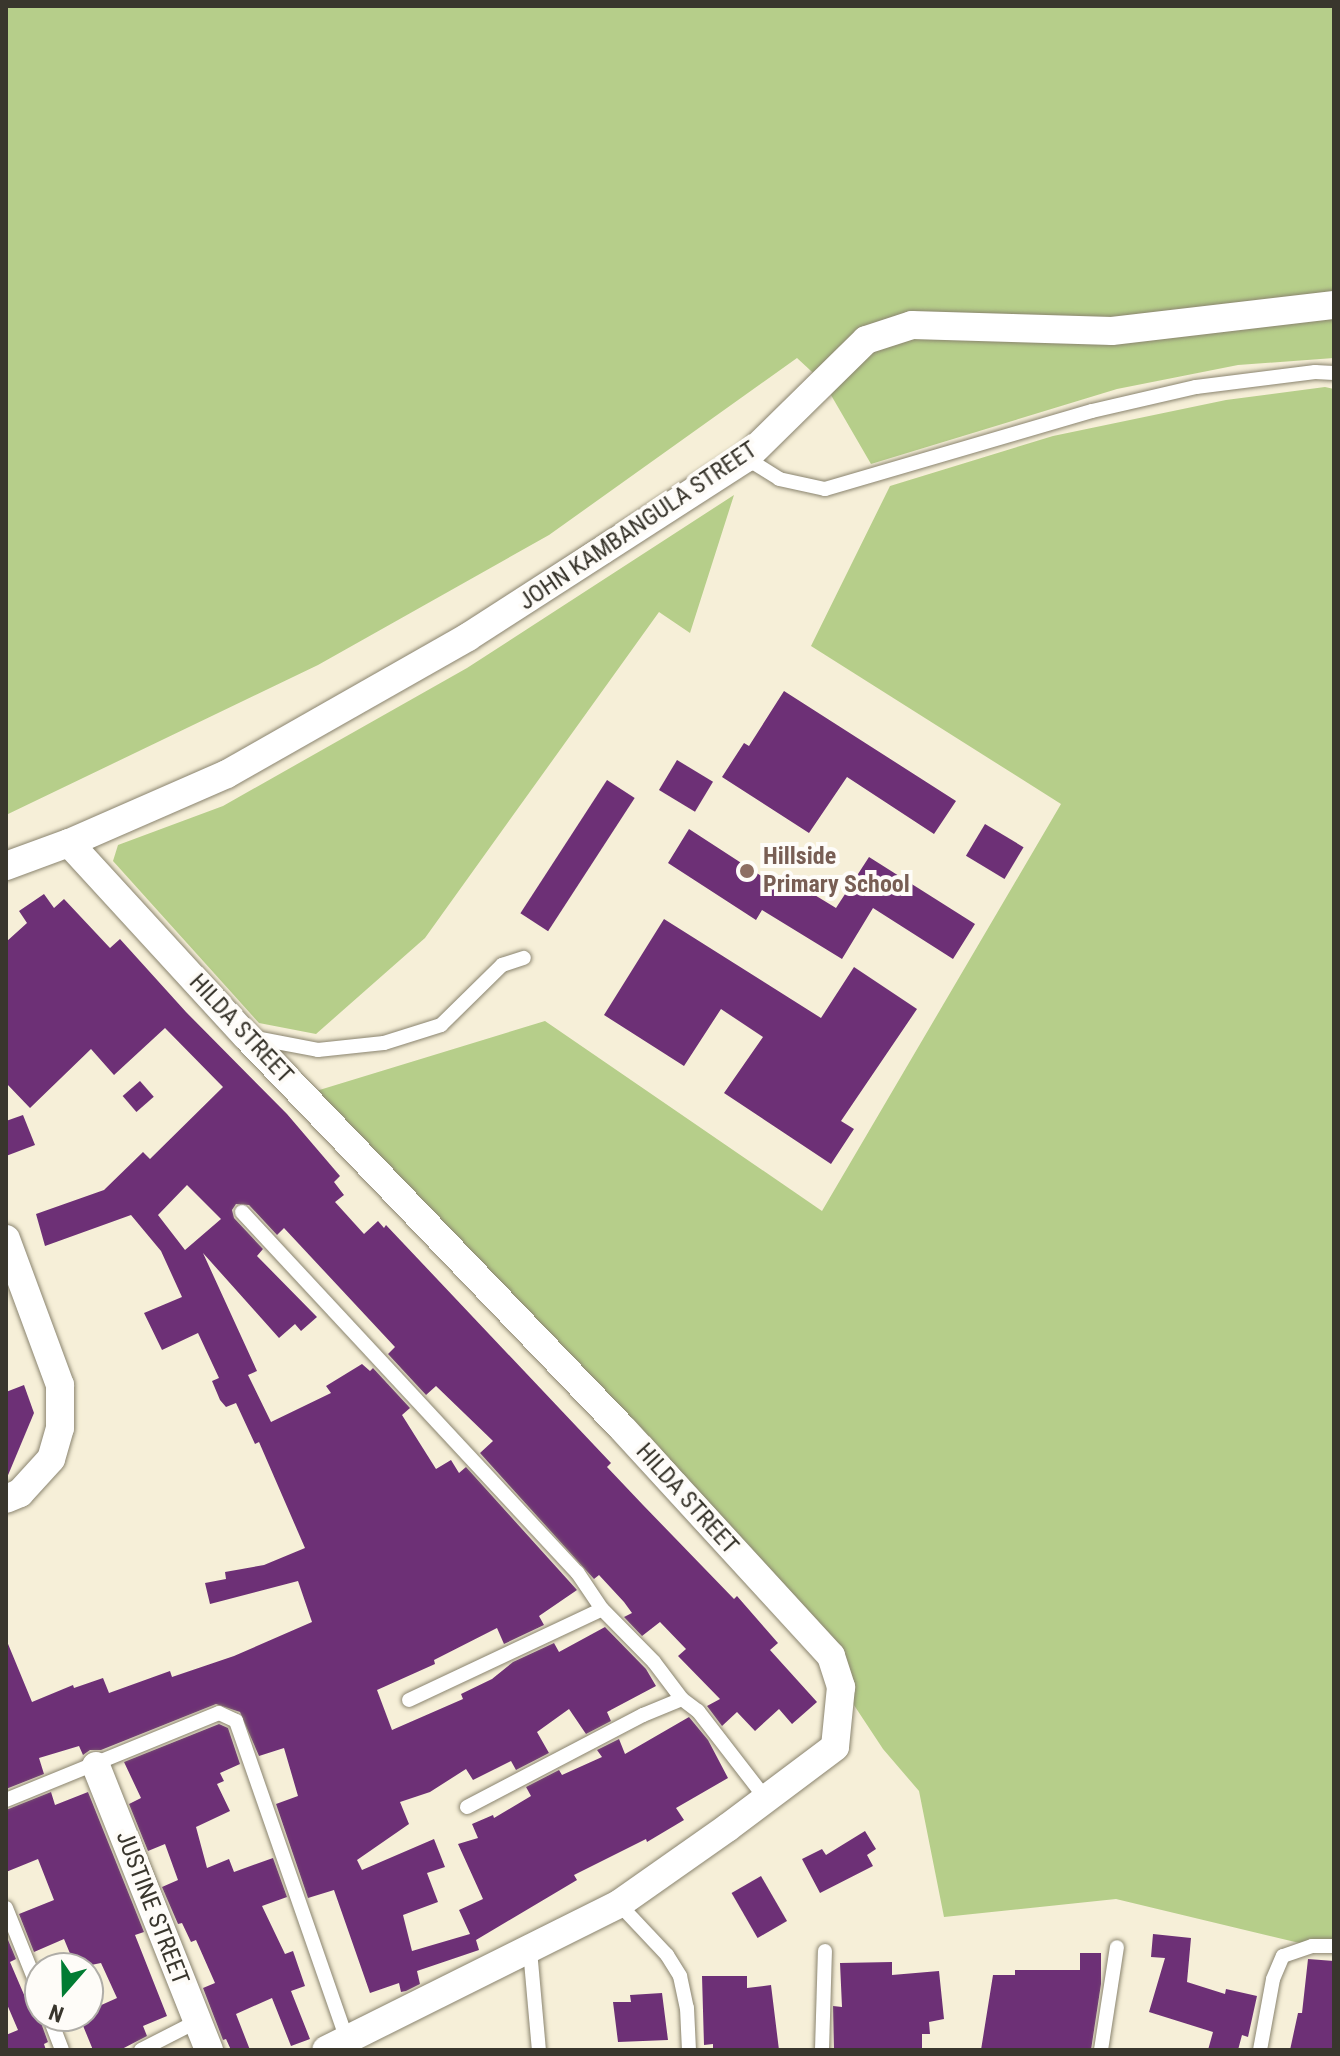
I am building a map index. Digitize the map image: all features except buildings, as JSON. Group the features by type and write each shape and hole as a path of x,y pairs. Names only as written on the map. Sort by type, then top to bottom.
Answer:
{"street":[{"name":"JOHN KAMBANGULA STREET","path":"6,866 69,843 227,774 354,704 658,518 746,458 866,340 912,325 1112,331 1334,305"},
{"name":"HILDA STREET","path":"69,843 246,1036 623,1429 831,1656 841,1687 835,1747 619,1904 336,2043"},
{"path":"6,1239 60,1385 60,1428 51,1459 20,1493 6,1499"},
{"name":"JUSTINE STREET","path":"96,1766 209,2050"}],"lane":[{"path":"746,458 779,479 825,489 1092,411 1152,397 1196,387 1315,372 1334,373"},
{"path":"246,1036 318,1050 384,1043 441,1025 502,965 524,958"},
{"path":"242,1212 577,1572 602,1609 654,1662 682,1699 698,1711 766,1799"},
{"path":"409,1700 602,1609"},
{"path":"467,1807 643,1715 682,1699"},
{"path":"6,1800 96,1766 219,1713 236,1721 336,2043"},
{"path":"619,1904 667,1955 680,1976 687,2008 689,2050"},
{"path":"6,1908 24,1953"},
{"path":"1260,2050 1273,1979 1283,1956 1312,1946 1334,1946"},
{"path":"1101,2050 1117,1947"},
{"path":"530,1950 539,2050"},
{"path":"822,2050 825,1951"},
{"path":"141,2050 196,2022"}],"green space":[{"path":"6,6 1334,6 1334,358 1238,365 1117,389 871,464 824,383 797,358 549,535 318,665 6,815"},
{"path":"1325,387 1334,389 1334,1946 1312,1946 1116,1899 944,1917 919,1791 883,1749 842,1687 303,1095 545,1021 822,1211 1061,804 811,646 890,486 1053,436 1226,400"},
{"path":"734,495 690,633 659,612 425,938 316,1034 259,1023 113,861 118,845 223,806 467,668"}],"place":[{"name":"Hillside Primary School","path":"747,871"}]}
